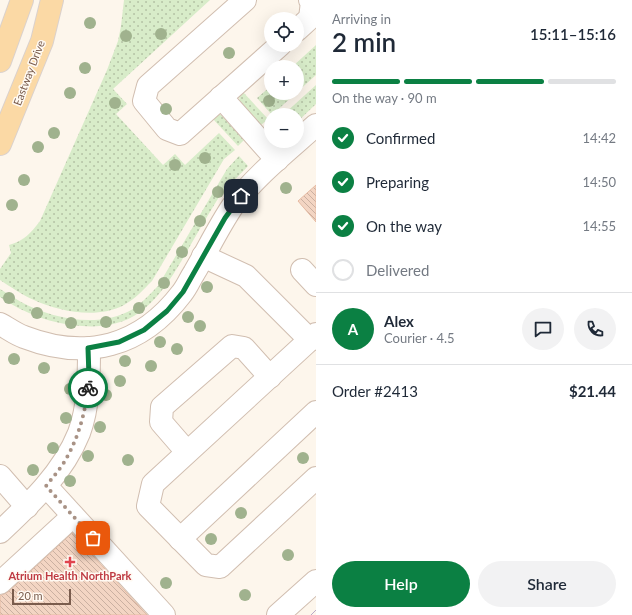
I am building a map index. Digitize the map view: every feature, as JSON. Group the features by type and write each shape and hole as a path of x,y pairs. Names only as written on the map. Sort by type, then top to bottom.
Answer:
{"main road":[{"path":"0,61 6,28 22,0"},
{"name":"Eastway Drive","path":"0,144 42,41 52,0"}],"street":[{"path":"245,0 148,86 144,101 167,129 180,134 272,52"},
{"path":"304,24 310,18 312,2 310,0"},
{"path":"222,97 277,160"},
{"path":"0,324 22,337 58,347 88,348 119,342 144,330 167,311 183,292 225,218 241,196 277,160 316,125"},
{"path":"203,256 246,276 313,337 153,484 148,506 206,565 220,567 316,478"},
{"path":"187,452 161,422 162,407 232,346 244,348 270,376"},
{"path":"0,532 27,507 46,486 66,459 80,432 86,406 89,377 88,348"},
{"path":"180,539 316,412"},
{"path":"0,476 27,507"},
{"path":"46,486 164,615"},
{"path":"0,583 73,516"},
{"path":"278,615 316,581"}],"green space":[{"path":"124,0 210,0 113,89 127,104 116,114 163,165 175,154 185,165 219,133 235,150 224,159 152,281 142,291 128,303 103,312 91,313 67,311 44,304 17,291 0,280 0,269 11,253 9,245 27,236 40,221 107,70 118,41"},
{"path":"316,45 316,75 304,86 304,60 300,60"},
{"path":"316,85 316,104 304,115 304,108 291,108 300,100 304,100 304,96"},
{"path":"243,92 264,115 264,122 261,125 240,102 239,96"},
{"path":"264,92 264,100 288,100 280,108 266,108 257,98"},
{"path":"217,115 221,115 244,140 238,146 213,119"},
{"path":"239,156 248,166 219,197 173,275 163,289 142,310 130,318 116,323 100,326 71,325 39,317 9,303 0,297 0,289 34,308 62,317 76,319 106,319 133,309 158,286 227,169"}],"building":[{"path":"316,185 316,222 298,201"},
{"name":"Atrium Health NorthPark","path":"72,533 147,615 0,615 0,596 8,592"}],"tram line":[{"path":"311,615 316,610"}],"way so far":[{"path":"88,388 86,406 80,432 66,459 46,486 93,538"}],"place":[{"name":"Atrium Health NorthPark","path":"70,562"}],"route":[{"path":"88,388 88,348 119,342 144,330 167,311 183,292 225,218 241,196"}]}
